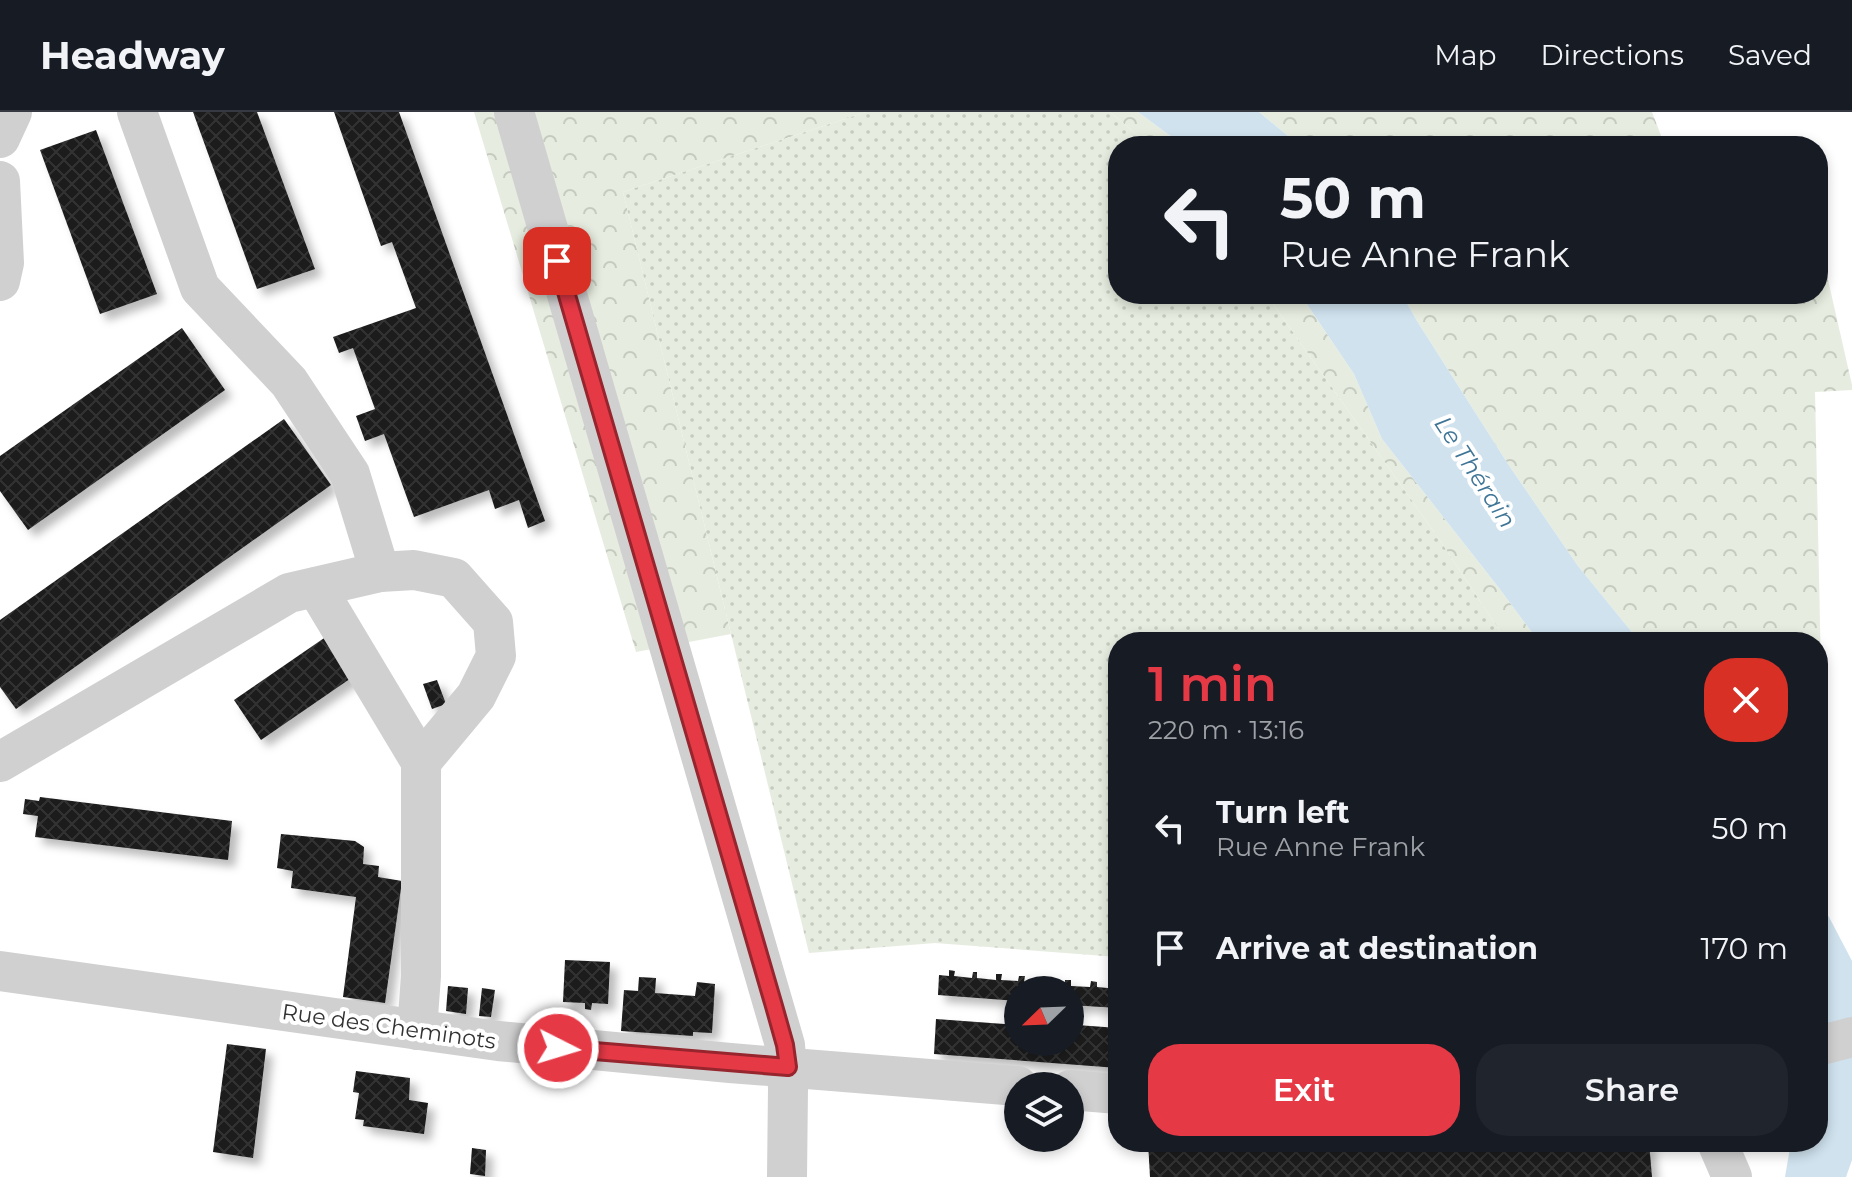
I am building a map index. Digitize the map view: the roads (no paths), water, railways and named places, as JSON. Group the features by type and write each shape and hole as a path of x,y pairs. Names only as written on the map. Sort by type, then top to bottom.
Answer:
{"street":[{"path":"0,138 12,112"},
{"path":"137,112 200,288 289,382 350,474 380,572"},
{"path":"514,112 785,1045 788,1067 787,1177"},
{"path":"0,181 4,263 0,281"},
{"path":"0,762 289,593 380,572 414,570 454,578 493,622 496,656 476,696 421,762"},
{"path":"316,587 421,762 421,976 417,1030"},
{"name":"Rue des Cheminots","path":"0,971 558,1048 1004,1085"},
{"path":"1828,1043 1852,1037"},
{"path":"1084,1091 1108,1093"},
{"path":"1721,1152 1732,1177"}],"water":[{"path":"1138,112 1259,112 1288,136 1170,136"},
{"name":"Le Thérain","path":"1307,304 1408,304 1508,464 1578,566 1632,632 1532,632 1382,439 1354,374"},
{"path":"1828,916 1852,961 1852,1160 1846,1177 1785,1177 1789,1152 1828,1152"}]}
